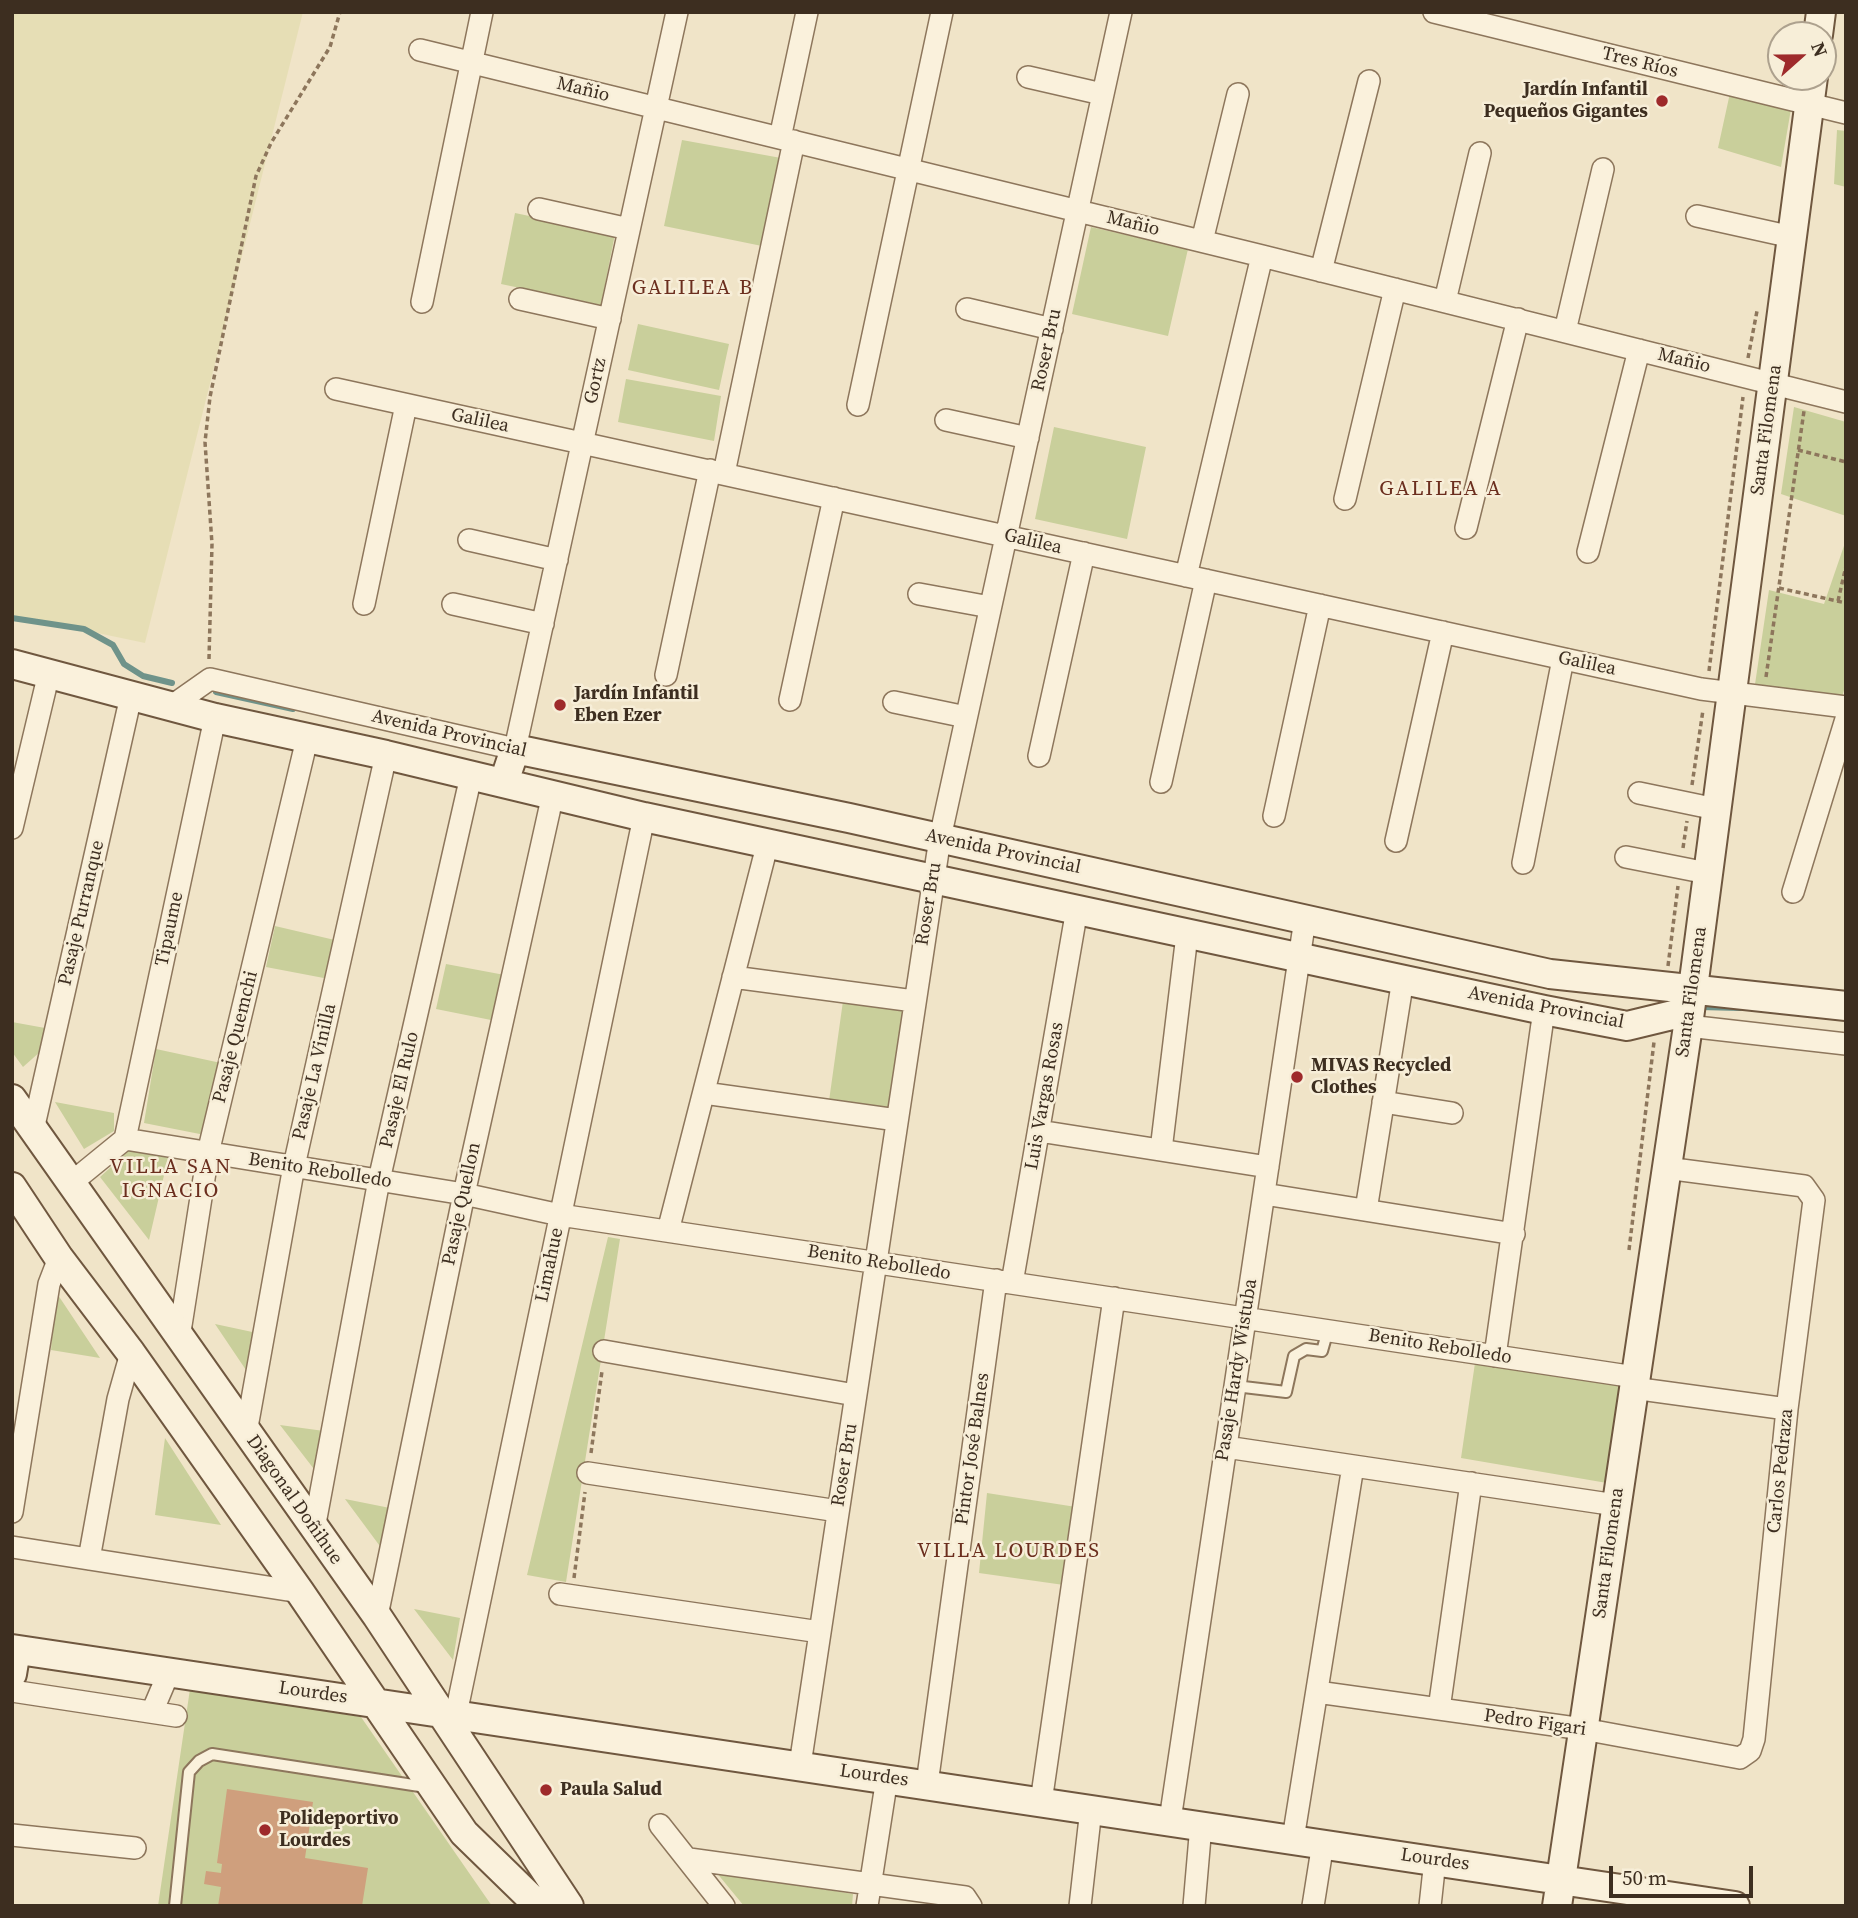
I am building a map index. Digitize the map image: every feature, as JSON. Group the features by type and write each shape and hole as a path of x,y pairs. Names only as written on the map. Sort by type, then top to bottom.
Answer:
{"street":[{"path":"422,302 482,12"},
{"name":"Gortz","path":"515,749 677,12"},
{"path":"666,674 717,472 787,139 807,12"},
{"path":"858,405 942,12"},
{"name":"Roser Bru","path":"800,1765 940,838 1121,12"},
{"name":"Tres Ríos","path":"1434,12 1846,113"},
{"name":"Mañio","path":"420,50 1846,402"},
{"path":"1028,77 1102,94"},
{"path":"1321,271 1369,81"},
{"name":"Santa Filomena","path":"1558,1892 1689,1008 1811,91"},
{"path":"1202,241 1238,94"},
{"path":"1445,301 1479,153"},
{"path":"1565,331 1603,169"},
{"path":"539,209 629,229"},
{"path":"1697,215 1792,237"},
{"path":"1161,782 1196,578 1262,256"},
{"path":"1345,499 1395,289"},
{"path":"520,299 610,319"},
{"path":"967,309 1052,329"},
{"path":"1466,528 1518,319"},
{"path":"1588,552 1639,350"},
{"name":"Galilea","path":"336,389 1731,695 1846,708"},
{"path":"364,604 406,405"},
{"path":"946,419 1028,438"},
{"path":"790,700 834,498"},
{"path":"469,540 557,560"},
{"path":"1039,756 1084,553"},
{"path":"919,594 990,607"},
{"path":"453,604 543,624"},
{"path":"1274,816 1320,605"},
{"path":"1396,841 1443,632"},
{"path":"1523,863 1563,659"},
{"name":"Avenida Provincial","path":"12,664 215,718 504,782 644,817 1544,1010 1627,1026 1689,1008"},
{"path":"12,828 49,673"},
{"path":"173,705 210,679"},
{"name":"Avenida Provincial","path":"210,679 515,749 940,838 1305,919 1689,1008 1846,1006"},
{"name":"Pasaje Purranque","path":"33,1130 131,696"},
{"path":"894,702 966,717"},
{"name":"Tipaume","path":"125,1139 215,718"},
{"path":"1793,892 1846,719"},
{"name":"Pasaje Quemchi","path":"179,1338 208,1153 307,739"},
{"path":"504,782 515,749"},
{"name":"Pasaje La Vinilla","path":"246,1433 294,1166 386,755"},
{"name":"Pasaje El Rulo","path":"314,1530 379,1180 471,776"},
{"path":"1639,793 1716,809"},
{"name":"Pasaje Quellon","path":"377,1616 464,1194 553,794"},
{"name":"Limahue","path":"448,1713 560,1215 644,817"},
{"path":"668,1231 768,842"},
{"path":"1626,857 1707,873"},
{"name":"Luis Vargas Rosas","path":"1004,1282 1039,1131 1077,909"},
{"name":"Pasaje Hardy Wistuba","path":"1170,1820 1305,919"},
{"path":"1161,1150 1187,935"},
{"path":"733,977 914,1001"},
{"path":"1366,1210 1403,979"},
{"path":"1689,1008 1846,1044"},
{"path":"1495,1356 1544,1010"},
{"path":"704,1093 897,1120"},
{"name":"Diagonal Doñihue","path":"12,1099 314,1530 448,1713 569,1906"},
{"path":"1383,1102 1451,1113"},
{"path":"1039,1131 1268,1167"},
{"path":"71,1183 125,1139"},
{"name":"Benito Rebolledo","path":"125,1139 464,1194 560,1215 1495,1356 1787,1409"},
{"name":"Carlos Pedraza","path":"1666,1168 1804,1186 1811,1192 1814,1200 1787,1409 1755,1739 1750,1751"},
{"path":"12,1187 59,1258 131,1353 300,1592 371,1702 464,1833 532,1902"},
{"path":"1264,1194 1514,1234"},
{"path":"12,1512 49,1284 59,1258"},
{"name":"Pintor José Balnes","path":"927,1784 1004,1282"},
{"path":"1041,1802 1114,1298"},
{"path":"604,1351 855,1395"},
{"path":"89,1559 118,1399 131,1353"},
{"path":"1226,1447 1616,1505"},
{"path":"1293,1839 1353,1466"},
{"path":"588,1473 838,1511"},
{"path":"1439,1709 1471,1483"},
{"path":"12,1547 300,1592"},
{"path":"561,1594 820,1632"},
{"name":"Lourdes","path":"14,1657 169,1672 1435,1860 1558,1892 1735,1906"},
{"path":"152,1712 169,1672"},
{"path":"12,1691 176,1716"},
{"name":"Pedro Figari","path":"1317,1692 1583,1729 1740,1758 1750,1751"},
{"path":"867,1906 887,1778"},
{"path":"1080,1906 1091,1809"},
{"path":"660,1825 724,1906"},
{"path":"1194,1906 1201,1825"},
{"path":"12,1835 135,1848"},
{"path":"1313,1906 1323,1843"},
{"path":"689,1859 965,1897 971,1906"},
{"path":"1430,1906 1435,1860"}],"lane":[{"path":"1235,1386 1284,1394 1288,1389 1293,1356 1306,1349 1322,1351 1328,1331"},
{"path":"175,1906 189,1772 199,1760 212,1754 432,1787"}],"path":[{"path":"210,679 212,544 205,442 210,397 256,176 271,142 330,47 340,12"},
{"path":"1763,698 1806,391"},
{"path":"1798,450 1846,462"},
{"path":"1838,601 1846,566"},
{"path":"1779,588 1846,603"}],"shaded area":[{"path":"12,12 303,12 145,643 12,615"}],"green space":[{"path":"1730,93 1791,109 1781,167 1718,148"},
{"path":"1837,130 1846,131 1846,187 1834,184"},
{"path":"682,140 781,158 762,246 664,226"},
{"path":"515,213 615,234 601,305 501,284"},
{"path":"1091,227 1188,249 1168,336 1072,314"},
{"path":"638,324 729,344 719,390 628,370"},
{"path":"626,379 721,396 714,441 618,422"},
{"path":"1794,407 1846,422 1846,516 1781,494"},
{"path":"1054,427 1146,447 1127,539 1035,519"},
{"path":"1846,540 1846,684 1841,700 1754,691 1769,590 1824,604"},
{"path":"275,926 339,941 329,979 266,967"},
{"path":"446,964 510,976 501,1022 436,1009"},
{"path":"843,1001 903,1007 890,1111 829,1101"},
{"path":"12,1022 45,1028 41,1051 23,1067 12,1052"},
{"path":"156,1049 221,1063 210,1136 144,1123"},
{"path":"55,1102 114,1113 114,1131 84,1149"},
{"path":"133,1147 168,1158 149,1240 100,1177"},
{"path":"608,1237 620,1239 566,1582 527,1575"},
{"path":"56,1292 100,1358 51,1350"},
{"path":"215,1324 257,1333 250,1376"},
{"path":"1475,1363 1624,1386 1607,1483 1461,1458"},
{"path":"280,1425 324,1431 317,1473"},
{"path":"165,1438 221,1525 155,1515"},
{"path":"987,1493 1076,1507 1064,1585 979,1573"},
{"path":"345,1499 395,1509 388,1557"},
{"path":"414,1609 460,1618 453,1660"},
{"path":"190,1689 361,1717 492,1906 158,1906"},
{"path":"716,1872 853,1894 852,1906 744,1906"}],"building":[{"name":"Polideportivo Lourdes","path":"227,1789 313,1802 305,1858 368,1868 362,1906 218,1906 221,1887 204,1884 206,1871 221,1873 222,1864 217,1863"}],"waterway":[{"path":"12,618 84,629 113,645 124,664 143,676 172,683"},
{"path":"216,692 293,709"},
{"path":"1700,1007 1740,1008"}],"place":[{"name":"Jardín Infantil Pequeños Gigantes","path":"1662,101"},
{"name":"Jardín Infantil Eben Ezer","path":"560,705"},
{"name":"MIVAS Recycled Clothes","path":"1297,1077"},
{"name":"Paula Salud","path":"546,1790"},
{"name":"Polideportivo Lourdes","path":"265,1830"}],"district":[{"name":"GALILEA B","path":"693,289"},
{"name":"GALILEA A","path":"1441,490"},
{"name":"VILLA SAN IGNACIO","path":"171,1180"},
{"name":"VILLA LOURDES","path":"1009,1552"}]}
